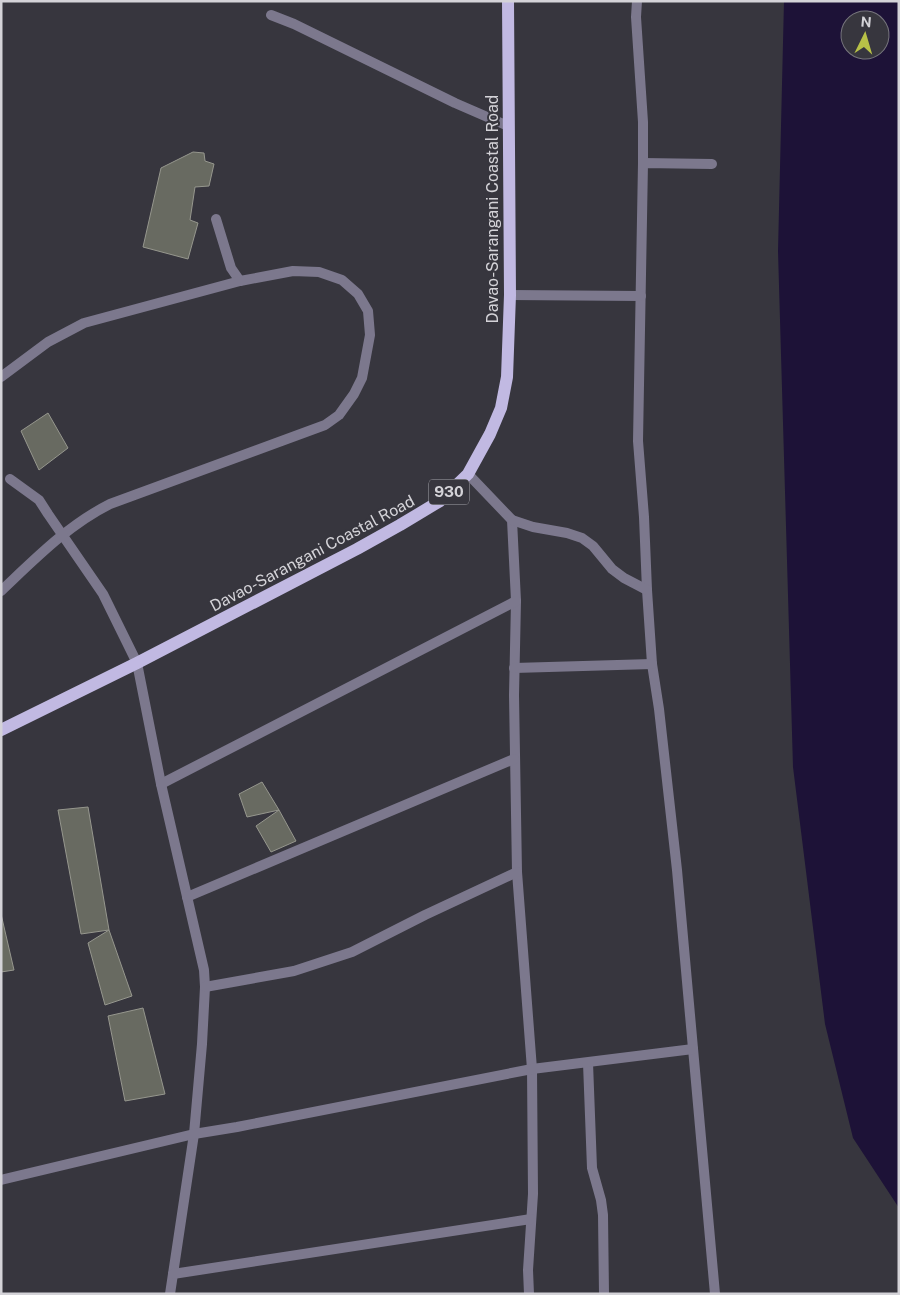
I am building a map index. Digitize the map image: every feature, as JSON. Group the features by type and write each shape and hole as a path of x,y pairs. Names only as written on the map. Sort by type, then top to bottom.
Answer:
{"main road":[{"name":"Davao-Sarangani Coastal Road","path":"1,730 137,663 400,526 440,501 468,474 490,434 501,408 507,377 510,295 508,1"}],"street":[{"path":"637,1 636,17 643,122 638,441 652,664 675,852 715,1294"},
{"path":"271,15 294,24 455,103 508,126"},
{"path":"643,163 712,164"},
{"path":"216,219 232,268 240,281"},
{"path":"1,376 48,342 84,323 240,281 293,270 319,272 342,280 358,294 368,311 370,335 362,378 348,405 340,415 325,425 110,504 92,513 61,535 1,591"},
{"path":"510,295 641,296"},
{"path":"468,474 512,520 533,527 582,538 593,546 612,568 624,578 647,590"},
{"path":"10,479 39,500 61,535 104,594 137,663 161,784 204,970 205,987 194,1134 170,1294"},
{"path":"512,520 516,601 514,759 517,872 532,1069 534,1194 528,1270 529,1294"},
{"path":"161,784 516,601"},
{"path":"514,668 652,664"},
{"path":"187,897 514,759"},
{"path":"205,987 294,971 352,952 517,872"},
{"path":"1,1180 194,1134 532,1069 693,1049"},
{"path":"588,1063 592,1168 603,1215 604,1294"},
{"path":"173,1274 531,1219"}],"shaded area":[{"path":"784,1 899,1 899,1208 853,1138 825,1024 793,767 778,251"}],"building":[{"path":"193,152 204,153 205,161 214,164 209,186 195,187 190,220 198,223 188,259 143,247 161,168"},
{"path":"48,413 68,448 39,470 21,431"},
{"path":"262,782 279,810 247,817 239,794"},
{"path":"88,807 109,930 81,934 58,810"},
{"path":"279,810 296,841 271,852 256,826"},
{"path":"1,914 14,970 1,972"},
{"path":"109,930 132,996 105,1005 88,943"},
{"path":"143,1008 165,1094 125,1101 108,1016"}]}
